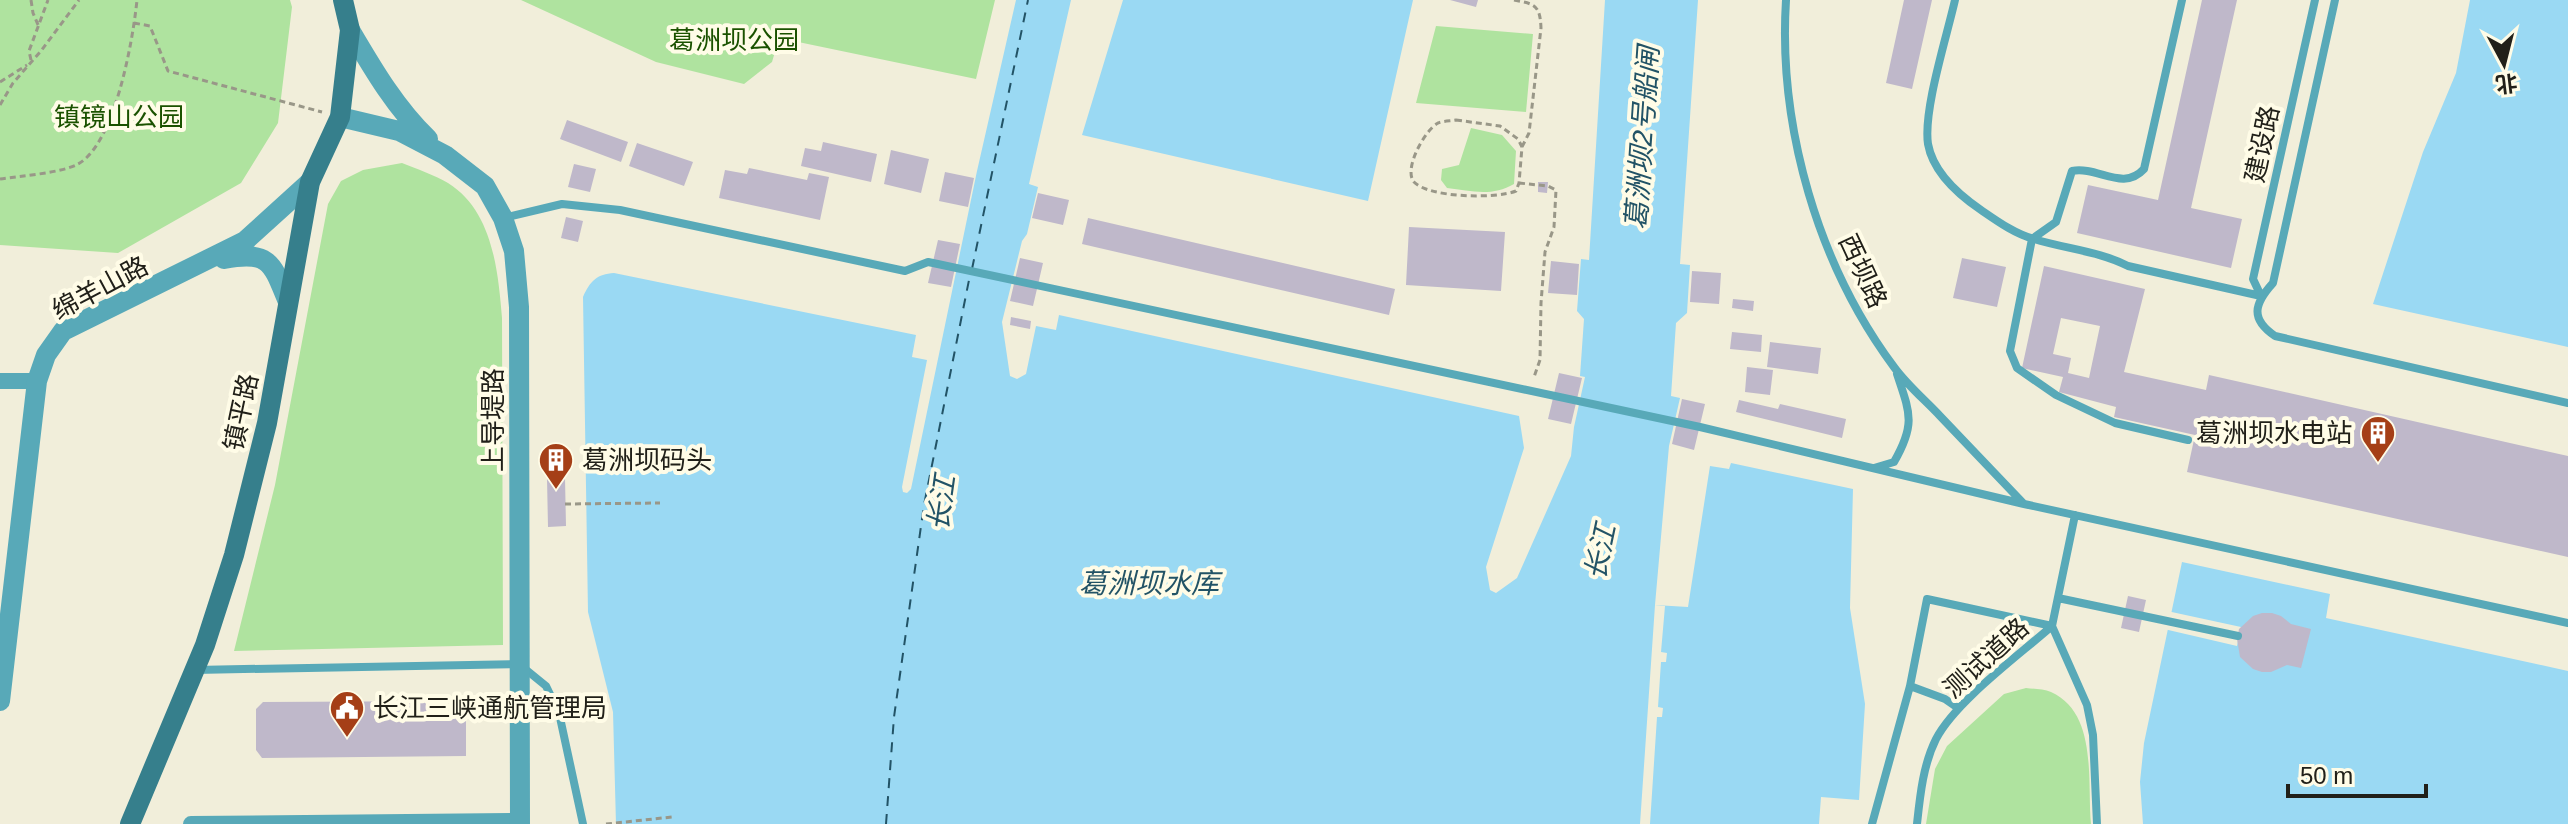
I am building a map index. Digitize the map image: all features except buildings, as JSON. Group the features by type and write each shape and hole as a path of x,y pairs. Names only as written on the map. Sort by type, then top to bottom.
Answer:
{"main road":[{"name":"镇平路","path":"130,824 205,645 241,526 267,423 310,182 340,117 350,30 343,0"}],"street":[{"path":"350,30 381,83 413,124 445,155"},
{"name":"上导堤路","path":"340,117 399,131 445,155 485,186 503,218 514,251 519,307 520,822"},
{"name":"绵羊山路","path":"0,701 37,381 46,355 63,331 245,241 310,182"},
{"path":"204,263 245,255 262,259 272,265 288,302"},
{"path":"0,381 37,381"},
{"path":"191,824 520,822"}],"lane":[{"name":"西坝路","path":"1786,0 1784,29 1792,128 1813,207 1834,262 1865,324 1896,369 2024,504"},
{"path":"1955,0 1929,112 1928,144 1936,166 1951,185 1971,204 2032,239 2111,257 2128,266 2261,296 2273,283 2335,0"},
{"path":"2182,0 2144,169 2137,177 2128,180 2080,169 2072,171 2056,222 2032,239 2010,351 2017,368 2056,395 2115,423 2188,440"},
{"name":"建设路","path":"2315,0 2253,279 2261,296 2257,315 2262,327 2275,336 2568,403"},
{"path":"503,218 562,204 620,210 905,271 928,262 1579,401 2024,504 2568,623"},
{"path":"1872,469 1894,462 1904,443 1911,416 1896,369"},
{"path":"1872,824 1910,686 1927,599 2052,626 2075,515"},
{"path":"2058,598 2238,636"},
{"name":"测试道路","path":"1917,824 1920,795 1937,737 1958,708 2052,626 2087,705 2093,735 2097,824"},
{"path":"195,670 519,664 546,686 559,713 583,824"},
{"path":"1910,686 1945,699 1958,708"}],"path":[{"path":"31,0 39,27"},
{"path":"32,62 29,51 48,0"},
{"path":"0,105 13,83 79,0"},
{"path":"0,179 74,167 88,158 101,139 126,70 137,0"},
{"path":"1514,0 1530,3 1541,15 1529,133 1522,147 1516,191 1503,196 1480,197 1425,189 1414,182 1409,173 1410,164 1430,129 1447,121 1500,126 1518,139 1522,147"},
{"path":"134,23 150,26 168,71 340,117"},
{"path":"0,82 32,62"},
{"path":"1519,183 1548,186 1556,190 1554,227 1545,252 1540,360 1529,391"},
{"path":"565,504 660,503"},
{"path":"606,824 672,817"}],"green space":[{"name":"镇镜山公园","path":"0,0 290,0 292,7 278,123 241,183 118,253 0,245"},
{"name":"葛洲坝公园","path":"521,0 995,0 976,79 779,38 772,62 744,84 656,62"},
{"path":"1436,26 1533,34 1526,112 1416,103"},
{"path":"1471,128 1502,135 1516,151 1514,184 1489,192 1447,188 1441,180 1442,169 1459,165"},
{"path":"402,163 443,180 463,195 484,226 495,262 502,318 503,645 234,651 275,485 328,204 341,181 363,170"},
{"path":"2026,688 2051,692 2066,702 2077,716 2087,750 2091,824 1926,824 1935,769 1947,746 2004,694"}],"water":[{"name":"葛洲坝水库","path":"1016,0 1071,0 1029,184 1038,187 1002,322 1010,376 1017,379 1026,374 1036,326 1056,330 1059,315 1519,416 1524,448 1486,567 1490,590 1496,593 1517,578 1571,456 1585,377 1580,376 1584,319 1577,311 1581,259 1589,260 1605,0 1698,0 1680,264 1690,265 1687,313 1676,323 1671,396 1680,398 1669,446 1655,605 1688,607 1710,466 1729,469 1731,463 1853,489 1850,608 1865,704 1859,800 1821,797 1819,824 616,824 613,712 588,612 583,297 591,283 603,275 614,273 916,335 912,357 927,360 902,487 903,492 907,493 911,489"},
{"path":"1123,0 1413,0 1368,201 1082,135"},
{"path":"2470,0 2568,0 2568,347 2373,304 2423,152 2456,73"},
{"path":"2182,562 2330,594 2326,618 2568,671 2568,824 2143,824 2140,782 2144,743"}],"pier":[{"path":"1655,605 1665,606 1661,652 1667,653 1666,662 1661,662 1658,707 1663,708 1662,717 1657,717 1650,824 1640,824"},
{"path":"2167,611 2241,627 2237,646 2164,629"}],"ferry route":[{"path":"972,269 1028,0"},
{"path":"886,824 894,717 924,505 970,275"}],"place":[{"name":"葛洲坝水电站","path":"2378,464"},
{"name":"葛洲坝码头","path":"556,491"},
{"name":"长江三峡通航管理局","path":"347,739"}],"water label":[{"name":"葛洲坝2号船闸","path":"1642,138"},
{"name":"长江","path":"941,503"},
{"name":"长江","path":"1600,552"}]}
